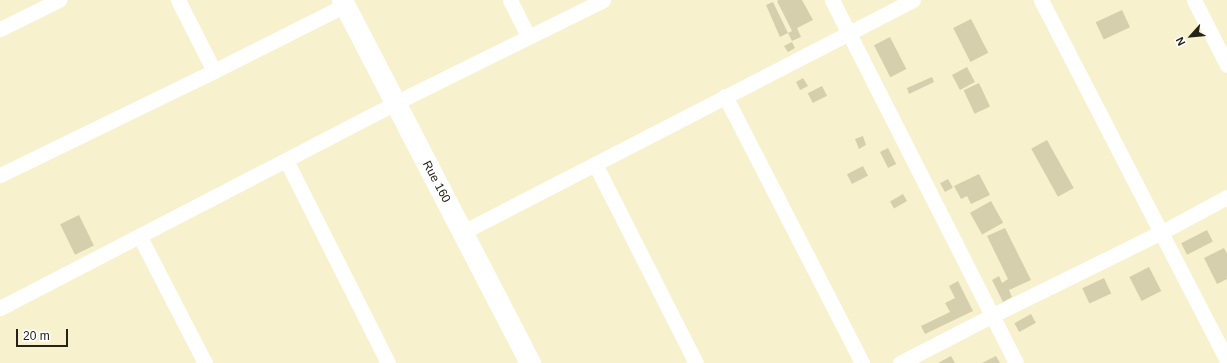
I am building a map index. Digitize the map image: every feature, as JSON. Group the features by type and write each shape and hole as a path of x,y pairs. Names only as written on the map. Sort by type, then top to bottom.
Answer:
{"street":[{"path":"0,29 59,0"},
{"path":"178,0 214,71"},
{"path":"510,0 528,36"},
{"path":"0,308 395,103 603,0"},
{"path":"832,0 1016,363"},
{"path":"463,232 913,0"},
{"path":"1041,0 1162,232 1227,361"},
{"path":"1194,0 1227,66"},
{"path":"0,175 214,71 344,3"},
{"name":"Rue 160","path":"344,3 530,363"},
{"path":"725,96 862,363"},
{"path":"286,160 388,363"},
{"path":"595,164 696,363"},
{"path":"900,363 993,315 1162,232 1227,197"},
{"path":"140,236 205,363"}],"building":[{"path":"802,0 813,20 797,28 801,37 792,41 788,33 792,31 777,1"},
{"path":"773,2 788,33 780,37 766,5"},
{"path":"1122,10 1130,27 1104,39 1096,22"},
{"path":"971,19 988,53 970,62 953,28"},
{"path":"890,37 906,69 890,77 874,45"},
{"path":"792,42 795,48 788,52 784,46"},
{"path":"967,67 975,82 960,90 952,75"},
{"path":"932,77 934,82 909,94 907,88"},
{"path":"803,78 808,86 800,90 796,82"},
{"path":"979,83 990,107 975,114 964,90"},
{"path":"822,86 827,96 813,103 808,93"},
{"path":"863,136 866,145 859,149 855,139"},
{"path":"1047,140 1074,188 1058,197 1031,149"},
{"path":"888,148 896,164 888,168 880,152"},
{"path":"863,166 868,176 852,184 847,174"},
{"path":"979,174 990,195 971,204 967,196 961,199 954,186"},
{"path":"948,179 953,188 945,192 940,183"},
{"path":"903,194 907,201 894,208 890,202"},
{"path":"991,201 1003,223 982,235 970,213"},
{"path":"79,215 94,246 75,255 60,224"},
{"path":"1005,228 1031,280 1009,290 1012,297 1003,302 992,280 999,276 1002,283 1008,279 987,236"},
{"path":"1207,230 1213,242 1187,255 1181,243"},
{"path":"1224,248 1227,254 1227,279 1217,284 1204,258"},
{"path":"1149,267 1161,291 1142,301 1129,277"},
{"path":"1104,278 1111,293 1089,304 1082,288"},
{"path":"958,281 973,311 925,334 921,326 950,312 945,303 955,298 949,286"},
{"path":"1031,314 1036,323 1019,332 1014,323"},
{"path":"951,356 955,363 938,363"},
{"path":"996,356 1000,363 982,363"}]}
